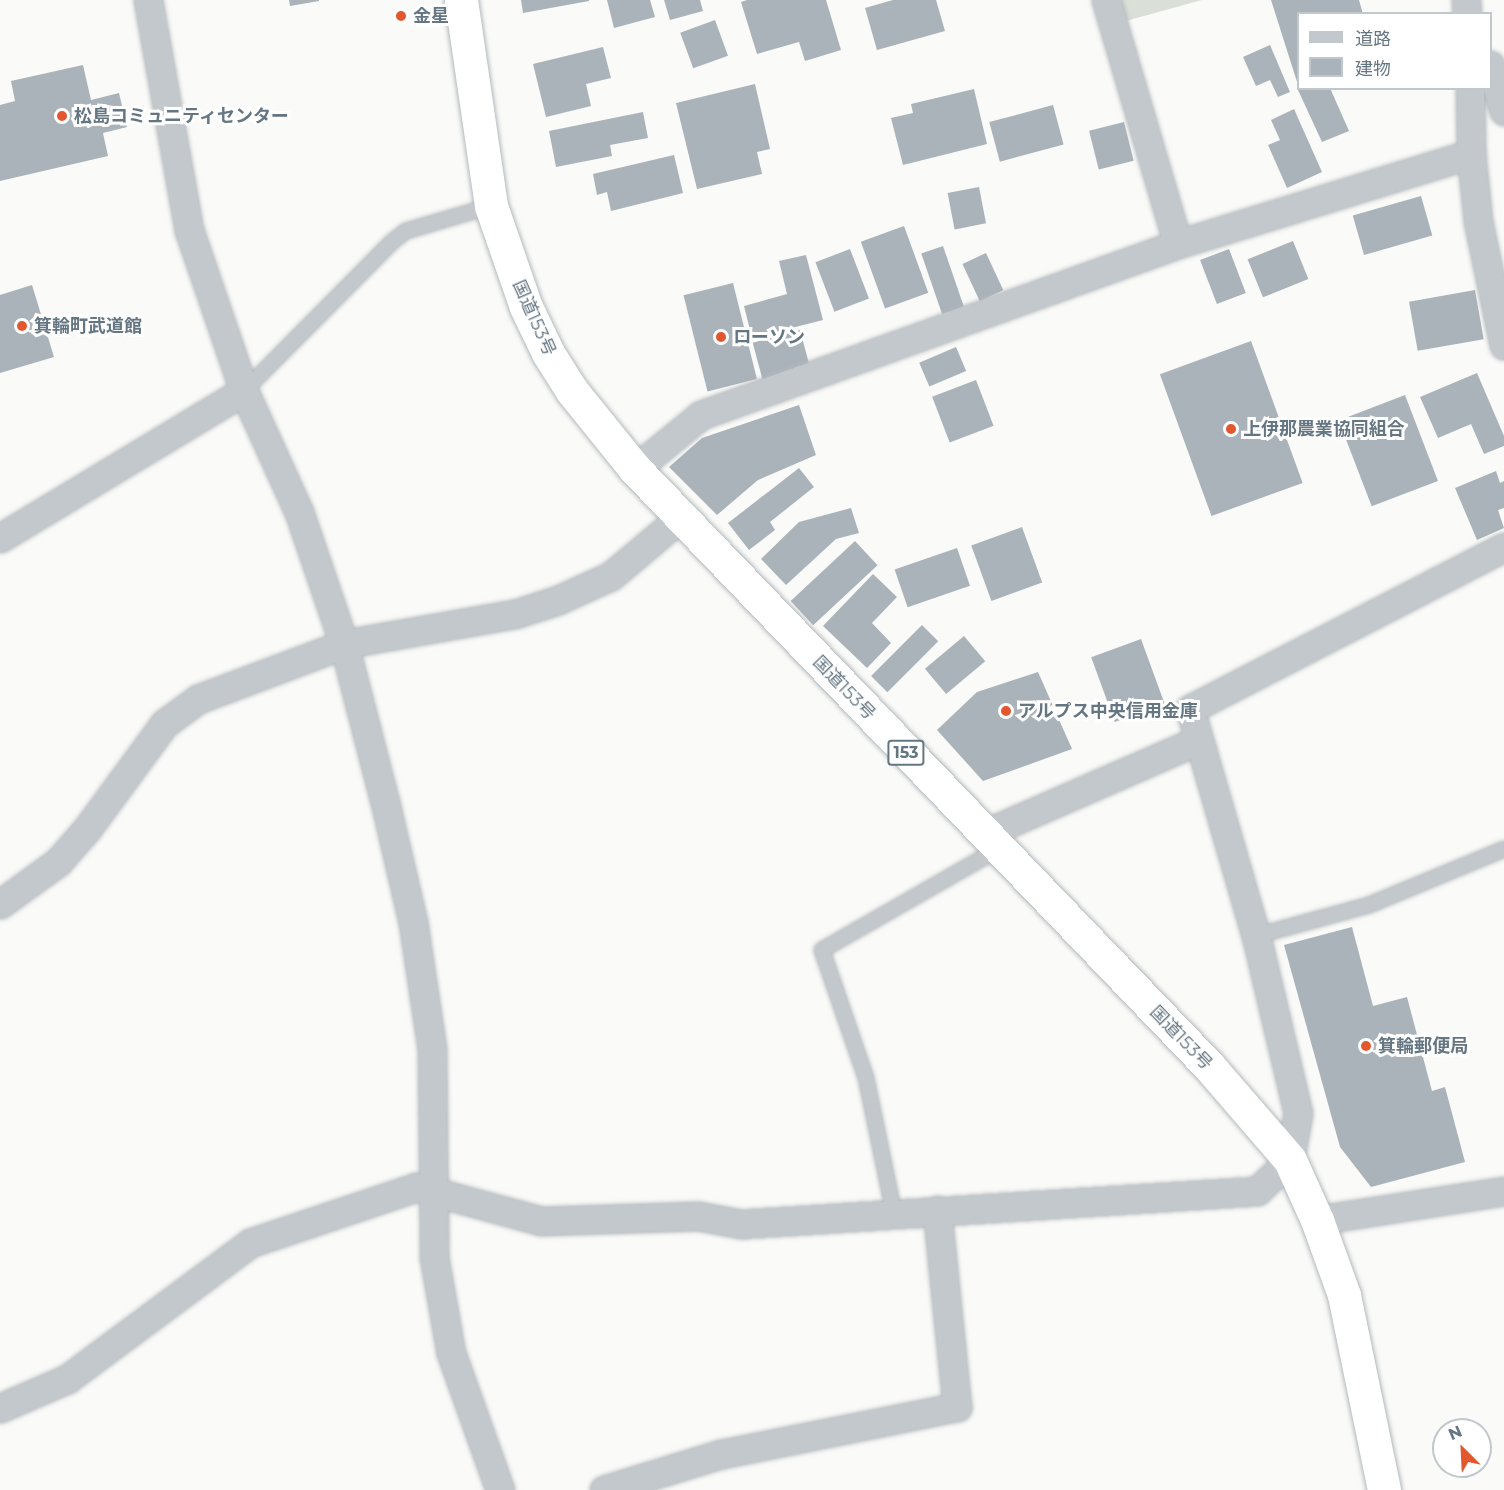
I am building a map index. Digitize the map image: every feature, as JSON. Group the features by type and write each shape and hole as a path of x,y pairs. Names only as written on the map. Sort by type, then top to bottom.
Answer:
{"highway":[{"name":"国道153号","path":"460,0 491,206 526,307 548,353 579,400 634,469 1208,1065 1290,1160 1317,1220 1344,1295 1384,1490"}],"street":[{"path":"148,0 189,230 244,391 299,512 344,644 413,922 432,1049 431,1192 434,1257 451,1353 500,1490"},
{"path":"1106,0 1178,244"},
{"path":"1492,69 1504,111"},
{"path":"1470,90 1471,154 1478,221 1504,345"},
{"path":"634,469 701,414 1178,244 1471,154"},
{"path":"0,538 244,391"},
{"path":"0,903 57,862 87,829 164,724 198,699 344,644 515,614 558,600 611,576 681,517"},
{"path":"0,1408 67,1379 250,1243 374,1198 416,1187 541,1221 698,1216 741,1224 1257,1191 1290,1160 1298,1113 1256,936 1197,741 1190,709 1504,547"},
{"path":"991,841 1197,741"},
{"path":"1317,1220 1504,1191"},
{"path":"604,1490 721,1454 957,1407 938,1210"}],"lane":[{"path":"244,391 399,236 491,206"},
{"path":"894,1213 866,1077 822,950 991,841"},
{"path":"1256,936 1369,905 1504,849"}],"shaded area":[{"path":"1116,0 1202,0 1122,22"}],"building":[{"path":"289,0 319,0 319,1 290,6"},
{"path":"521,0 589,0 589,1 523,13"},
{"path":"607,0 650,0 655,17 614,28"},
{"path":"664,0 700,0 703,11 670,20"},
{"path":"747,0 826,0 841,50 805,61 799,42 757,54 741,2"},
{"path":"893,0 936,0 945,31 877,50 865,8"},
{"path":"1271,0 1359,0 1362,12 1297,12 1297,82"},
{"path":"715,20 728,56 693,68 680,33"},
{"path":"1270,45 1290,92 1278,97 1270,80 1256,86 1243,57"},
{"path":"603,47 611,78 586,84 591,106 546,117 533,64"},
{"name":"松島コミュニティセンター","path":"83,65 91,100 119,93 127,127 103,133 108,156 0,181 0,105 15,101 11,81"},
{"path":"755,84 770,149 757,152 762,174 697,189 676,103"},
{"path":"974,89 987,144 903,165 891,118 913,113 911,104"},
{"path":"1298,90 1331,90 1349,131 1322,142"},
{"path":"1053,105 1064,145 1000,162 989,122"},
{"path":"1294,109 1322,172 1287,188 1268,145 1280,140 1271,120"},
{"path":"643,112 648,138 610,145 612,156 556,167 549,131"},
{"path":"1124,122 1134,161 1099,170 1089,131"},
{"path":"674,155 683,193 611,211 607,192 597,195 593,174"},
{"path":"979,187 986,223 955,229 948,193"},
{"path":"1421,196 1432,235 1364,255 1353,216"},
{"path":"904,226 928,293 885,308 861,242"},
{"path":"1293,241 1308,279 1263,297 1248,259"},
{"path":"943,246 964,307 942,314 921,253"},
{"path":"850,249 869,298 834,312 815,262"},
{"path":"1229,249 1246,293 1217,304 1200,260"},
{"path":"986,253 1003,290 980,301 962,264"},
{"path":"806,255 823,320 752,338 744,306 787,294 779,261"},
{"name":"ローソン","path":"733,283 757,379 707,391 684,295"},
{"name":"箕輪町武道館","path":"32,285 54,357 0,373 0,295"},
{"path":"1475,290 1484,339 1418,351 1409,302"},
{"path":"800,330 810,367 763,379 753,343"},
{"name":"上伊那農業協同組合","path":"1251,341 1303,483 1211,516 1160,374"},
{"path":"956,347 966,371 929,387 919,363"},
{"path":"1477,373 1504,436 1504,446 1484,454 1471,424 1438,438 1420,397"},
{"path":"976,380 994,426 950,443 932,397"},
{"path":"1405,395 1438,481 1372,506 1339,420"},
{"path":"799,405 816,455 758,480 717,515 669,467 702,438"},
{"path":"799,468 814,487 770,522 775,530 749,550 728,523"},
{"path":"1496,471 1500,483 1504,481 1504,508 1498,510 1504,528 1477,540 1455,488"},
{"path":"851,508 859,533 836,539 786,585 761,559 799,522"},
{"path":"1022,527 1042,582 991,601 971,545"},
{"path":"855,541 878,565 813,625 791,601"},
{"path":"957,548 970,586 908,607 895,569"},
{"path":"873,574 897,597 872,623 891,643 867,668 823,626"},
{"path":"922,625 938,641 887,692 871,676"},
{"path":"964,636 985,661 946,694 925,669"},
{"path":"1141,639 1165,704 1115,722 1091,657"},
{"name":"アルプス中央信用金庫","path":"1038,672 1072,749 983,781 937,730 977,692"},
{"name":"箕輪郵便局","path":"1352,927 1373,1006 1407,997 1432,1091 1445,1087 1465,1162 1371,1187 1340,1147 1284,945"}],"place":[{"name":"金星","path":"401,16"},
{"name":"松島コミュニティセンター","path":"62,116"},
{"name":"箕輪町武道館","path":"22,326"},
{"name":"ローソン","path":"721,337"},
{"name":"上伊那農業協同組合","path":"1231,429"},
{"name":"アルプス中央信用金庫","path":"1006,711"},
{"name":"箕輪郵便局","path":"1366,1046"}]}
